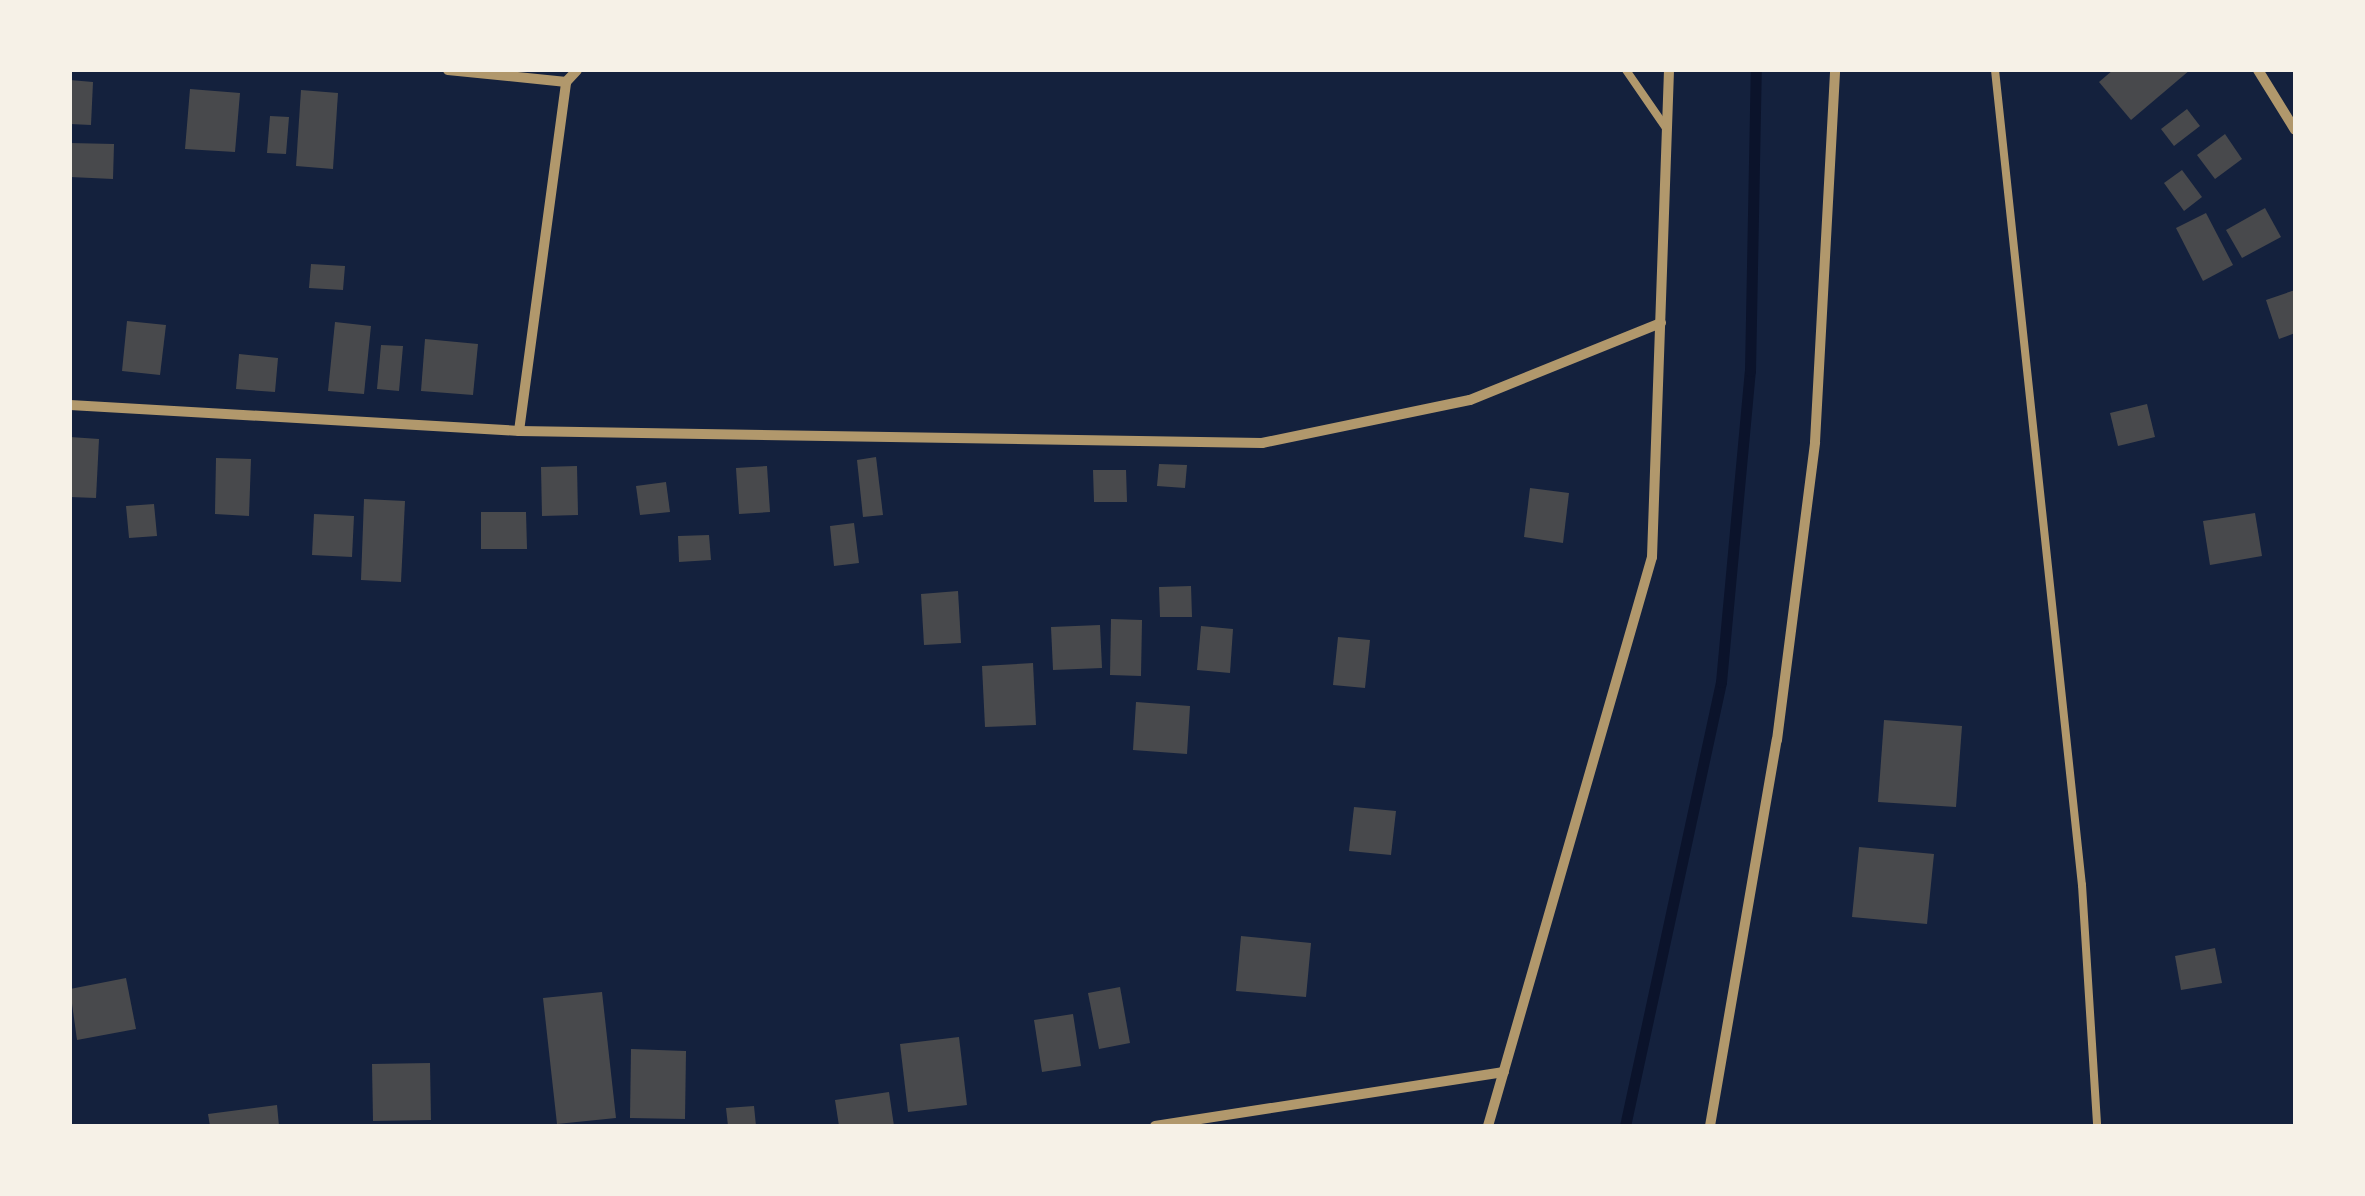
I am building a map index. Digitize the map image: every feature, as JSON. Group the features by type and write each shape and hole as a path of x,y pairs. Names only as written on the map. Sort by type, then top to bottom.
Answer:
{"street":[{"path":"448,70 566,82"},
{"path":"519,430 566,82 577,70"},
{"path":"1488,1126 1652,557 1669,70"},
{"path":"1710,1126 1777,740 1815,442 1835,70"},
{"path":"2258,70 2295,130"},
{"path":"70,405 519,430 1262,443 1470,400 1661,323"},
{"path":"1155,1126 1504,1072"}],"lane":[{"path":"1626,70 1667,130"},
{"path":"1996,70 2082,885 2097,1126"}],"building":[{"path":"2113,70 2190,70 2131,120 2099,82"},
{"path":"70,80 93,82 91,125 70,124"},
{"path":"190,89 240,93 235,152 185,149"},
{"path":"301,90 338,93 333,169 296,166"},
{"path":"2187,109 2200,126 2174,146 2161,129"},
{"path":"270,116 289,117 286,154 267,153"},
{"path":"2225,134 2242,159 2215,179 2197,155"},
{"path":"70,143 114,144 113,179 70,177"},
{"path":"2182,170 2202,197 2184,211 2164,183"},
{"path":"2265,208 2281,237 2242,258 2226,230"},
{"path":"2206,213 2233,265 2203,281 2176,228"},
{"path":"311,264 345,266 343,290 309,288"},
{"path":"2295,290 2295,333 2279,339 2266,300"},
{"path":"127,321 166,325 160,375 122,371"},
{"path":"335,322 371,326 364,394 328,391"},
{"path":"425,339 478,344 473,395 421,391"},
{"path":"381,345 403,346 399,391 377,389"},
{"path":"239,354 278,358 275,392 236,389"},
{"path":"2147,404 2155,437 2118,446 2110,413"},
{"path":"70,437 99,439 96,498 70,497"},
{"path":"876,457 883,515 863,517 857,460"},
{"path":"216,458 251,459 249,516 215,514"},
{"path":"1159,464 1187,465 1185,488 1157,486"},
{"path":"577,466 578,515 542,516 541,467"},
{"path":"767,466 770,512 739,514 736,468"},
{"path":"1093,470 1126,470 1127,502 1094,502"},
{"path":"666,482 670,512 640,515 636,486"},
{"path":"1530,488 1569,493 1563,543 1524,537"},
{"path":"364,499 405,501 401,582 361,580"},
{"path":"154,504 157,536 129,538 126,506"},
{"path":"481,512 526,512 527,549 481,549"},
{"path":"2255,513 2262,556 2210,565 2203,521"},
{"path":"314,514 354,516 352,557 312,555"},
{"path":"854,523 859,563 834,566 830,526"},
{"path":"709,535 711,560 679,562 678,536"},
{"path":"1191,586 1192,617 1160,617 1159,587"},
{"path":"958,591 961,643 924,645 921,594"},
{"path":"1111,619 1142,620 1141,676 1110,675"},
{"path":"1100,625 1102,668 1053,670 1051,627"},
{"path":"1201,626 1233,629 1230,673 1197,670"},
{"path":"1338,637 1370,640 1365,688 1333,685"},
{"path":"1033,663 1036,725 985,727 982,666"},
{"path":"1136,702 1190,706 1187,754 1133,750"},
{"path":"1884,720 1962,726 1956,807 1878,802"},
{"path":"1354,807 1396,811 1391,855 1349,851"},
{"path":"1859,847 1934,854 1927,924 1852,917"},
{"path":"1241,936 1311,943 1306,997 1236,991"},
{"path":"2215,948 2222,983 2181,990 2175,956"},
{"path":"126,978 136,1029 77,1040 70,989"},
{"path":"1120,987 1130,1043 1099,1049 1088,993"},
{"path":"602,992 616,1118 557,1124 543,998"},
{"path":"1073,1014 1081,1066 1042,1072 1034,1020"},
{"path":"959,1037 967,1105 908,1112 900,1044"},
{"path":"631,1049 686,1051 685,1119 630,1118"},
{"path":"430,1063 431,1120 373,1121 372,1064"},
{"path":"889,1092 894,1126 839,1126 835,1100"},
{"path":"277,1105 279,1126 210,1126 208,1114"},
{"path":"754,1106 756,1126 728,1126 726,1108"}],"waterway":[{"path":"1625,1126 1721,682 1750,371 1756,70"}]}
